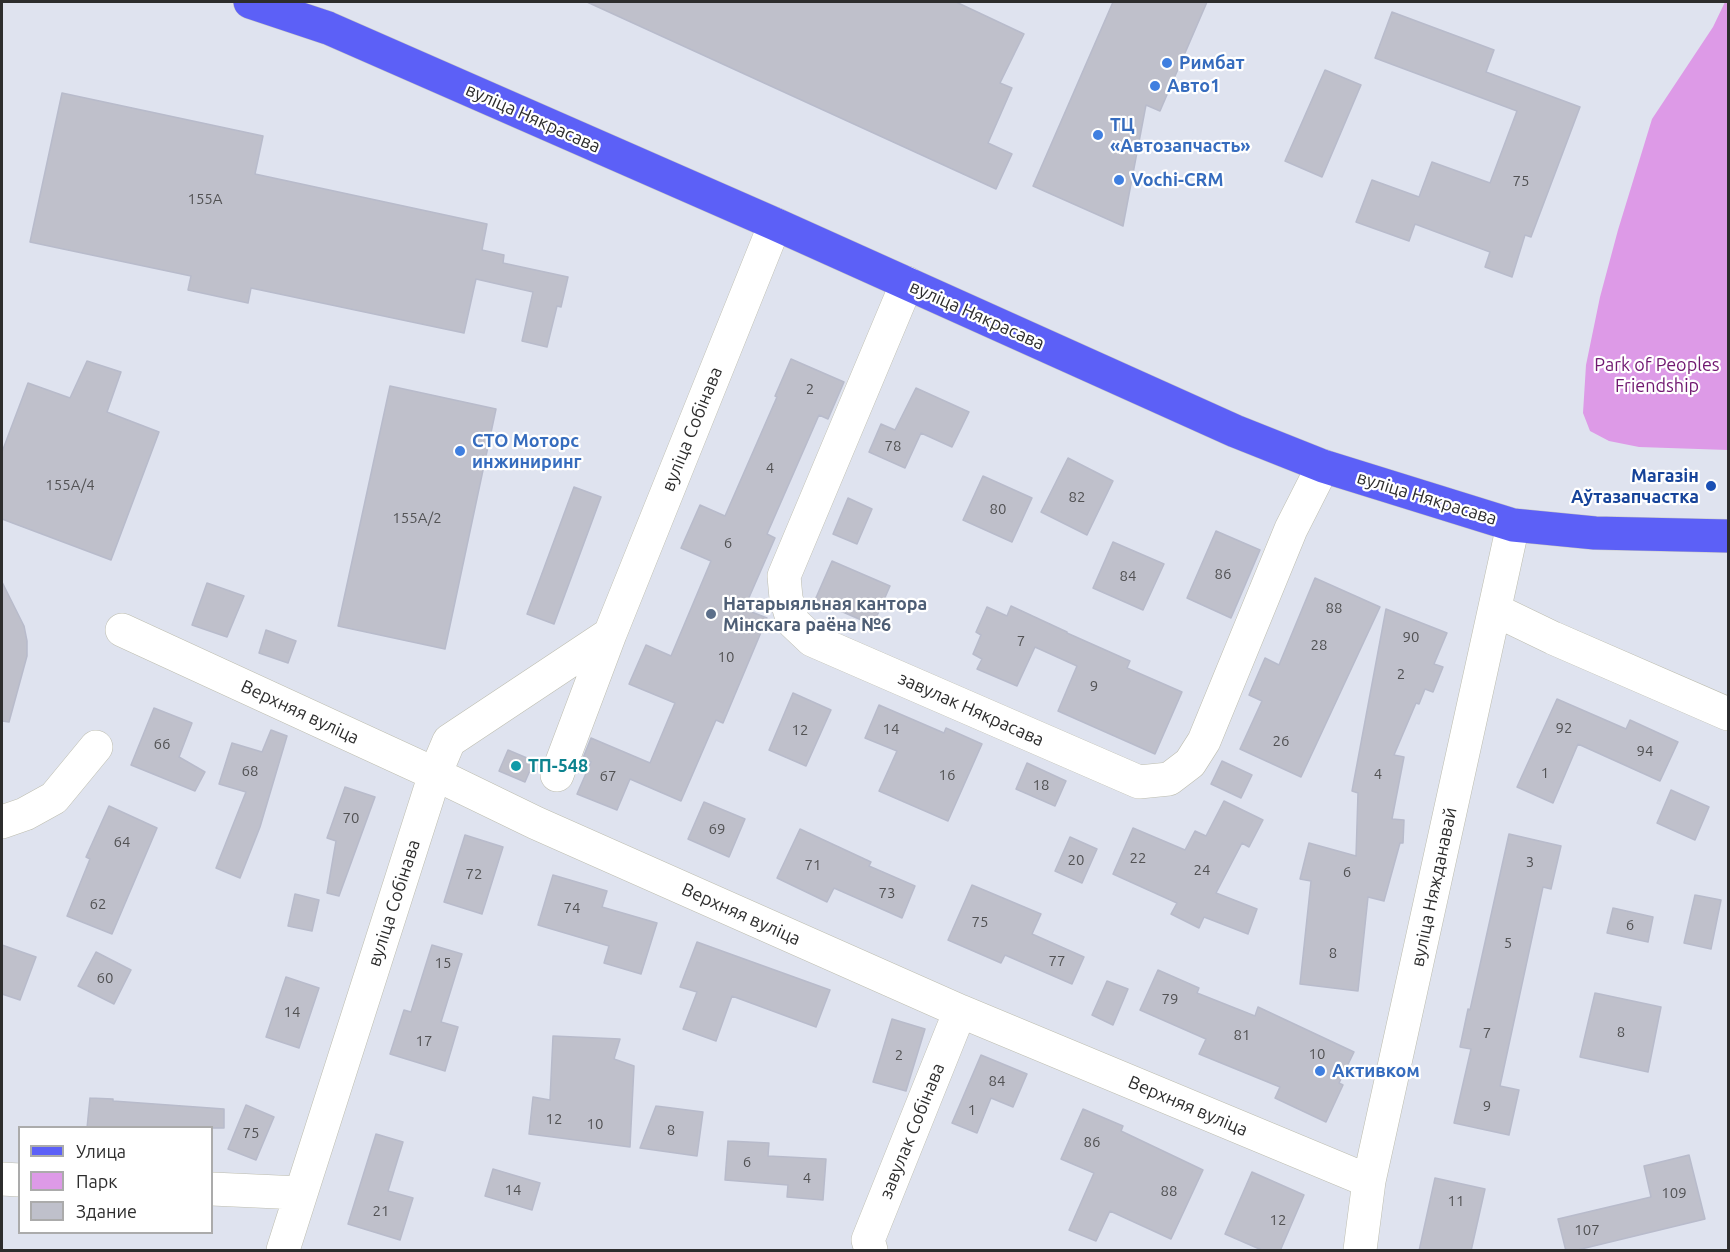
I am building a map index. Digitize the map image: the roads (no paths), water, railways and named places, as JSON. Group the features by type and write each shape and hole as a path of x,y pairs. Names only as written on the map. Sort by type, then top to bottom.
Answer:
{"main road":[{"name":"вуліца Някрасава","path":"250,2 328,28 775,224 1225,426 1323,466 1513,525 1595,533 1728,536"}],"street":[{"name":"вуліца Собінава","path":"556,775 610,634 775,224"},
{"name":"завулак Някрасава","path":"907,283 784,576 786,598 793,622 812,640 1139,782 1170,779 1190,763 1204,741 1291,529 1323,466"},
{"name":"вуліца Няжданавай","path":"1360,1251 1369,1181 1513,525"},
{"path":"1495,610 1553,638 1728,714"},
{"name":"Верхняя вуліца","path":"122,630 547,828 960,1011 1369,1181"},
{"name":"вуліца Собінава","path":"283,1251 435,774 449,741 610,634"},
{"path":"2,822 25,814 54,798 96,747"},
{"name":"завулак Собінава","path":"871,1251 868,1240 960,1011"},
{"path":"2,1179 18,1180"},
{"path":"213,1189 300,1193"}],"place":[{"name":"Римбат","path":"1167,63"},
{"name":"Авто1","path":"1155,86"},
{"name":"ТЦ «Автозапчасть»","path":"1098,135"},
{"name":"Vochi-CRM","path":"1119,180"},
{"name":"СТО Моторс инжиниринг","path":"460,451"},
{"name":"Магазін Аўтазапчастка","path":"1711,486"},
{"name":"Натарыяльная кантора Мінскага раёна №6","path":"711,614"},
{"name":"ТП-548","path":"516,766"},
{"name":"Активком","path":"1320,1071"}],"park label":[{"name":"Park of Peoples Friendship","path":"1657,376"}]}
